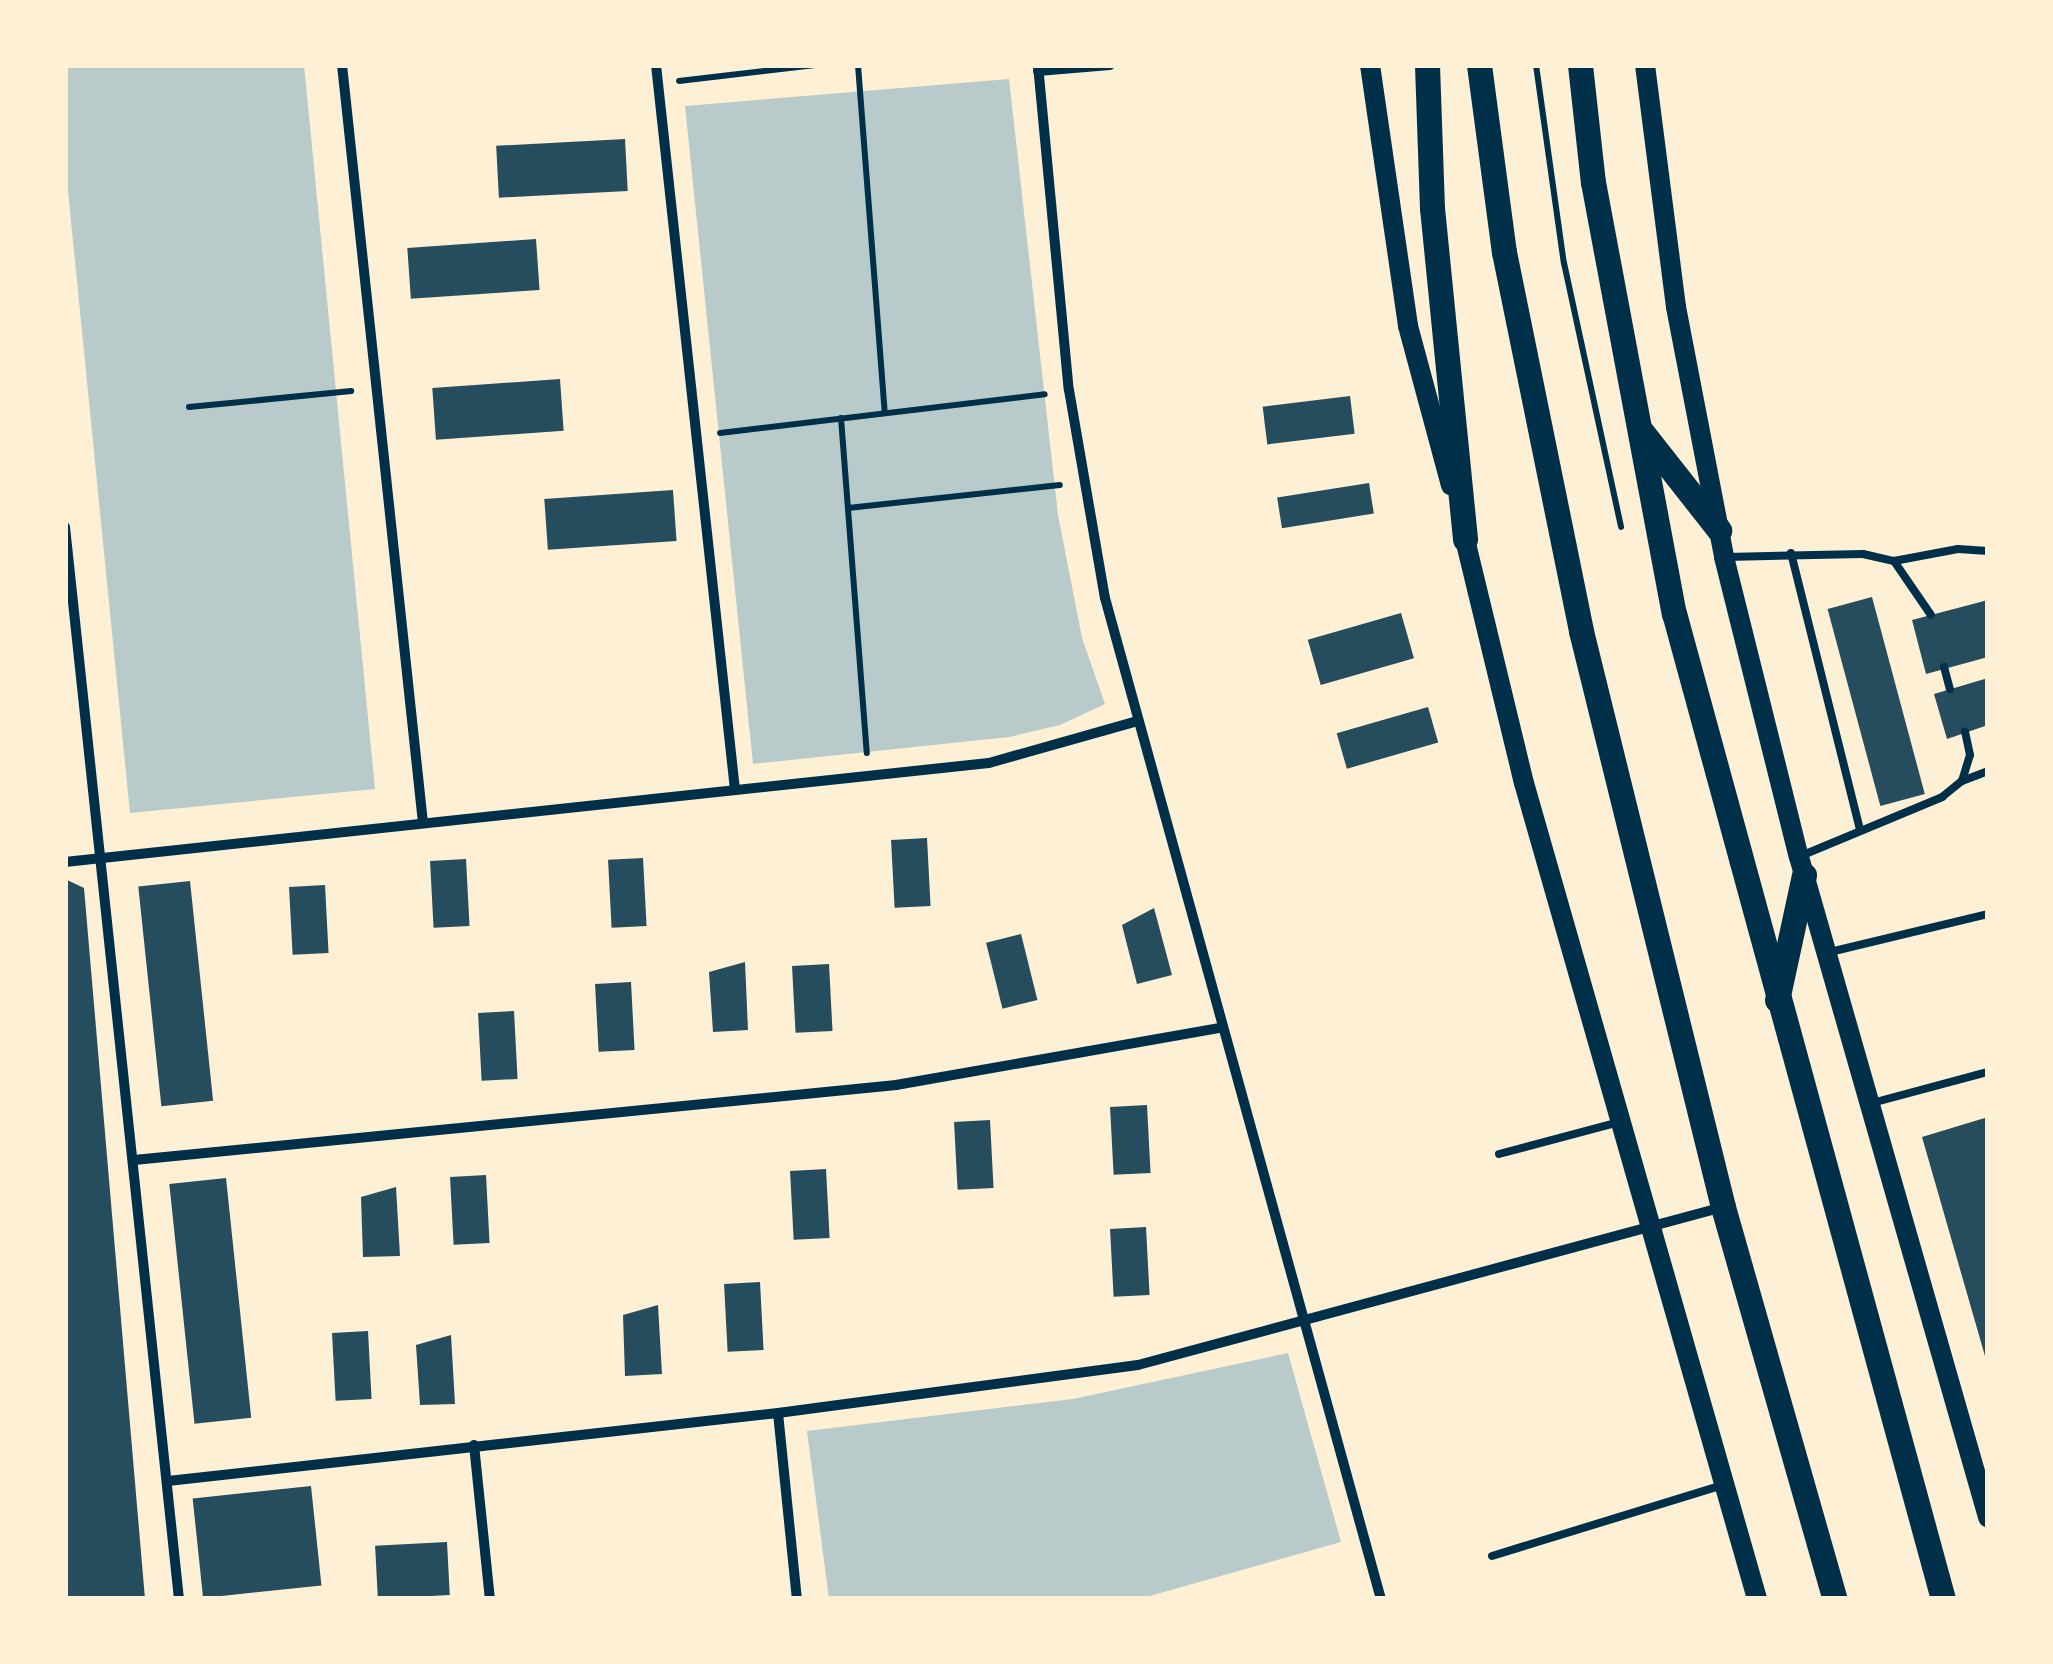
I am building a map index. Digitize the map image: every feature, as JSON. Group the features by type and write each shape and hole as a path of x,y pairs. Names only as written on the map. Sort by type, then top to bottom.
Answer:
{"main road":[{"path":"1370,65 1408,326 1619,1122 1757,1599"},
{"path":"1427,65 1432,208 1465,539"},
{"path":"1480,65 1504,252 1581,631 1723,1207 1835,1599"},
{"path":"1580,65 1593,182 1674,613 1776,1005 1943,1599"},
{"path":"1646,65 1676,306 1724,557 1826,954 1986,1505"},
{"path":"1637,427 1719,530"},
{"path":"1776,1005 1802,866"}],"street":[{"path":"342,65 423,823"},
{"path":"656,65 735,790"},
{"path":"1110,65 1038,68 1069,390 1084,482 1137,721 1381,1599"},
{"path":"65,526 179,1599"},
{"path":"65,862 989,763 1137,721"},
{"path":"134,1160 915,1083 1220,1028"},
{"path":"168,1480 778,1414 1138,1365 1723,1207"},
{"path":"778,1414 797,1599"},
{"path":"474,1445 490,1599"}],"lane":[{"path":"1724,557 1791,553 1894,561 1958,548 1988,551"},
{"path":"1791,553 1860,830"},
{"path":"1894,561 1931,616"},
{"path":"1944,668 1950,689"},
{"path":"1962,781 1970,755 1965,732"},
{"path":"1802,866 1860,830 1942,797 1962,781 1988,771"},
{"path":"1826,954 1988,914"},
{"path":"1868,1105 1988,1072"},
{"path":"1499,1154 1619,1122"},
{"path":"1492,1556 1723,1485"}],"path":[{"path":"658,83 816,65"},
{"path":"858,65 886,413"},
{"path":"188,407 374,389"},
{"path":"699,435 1069,390"},
{"path":"841,418 869,774"},
{"path":"848,508 1084,482"}],"shaded area":[{"path":"65,65 304,65 375,789 130,813 65,161"},
{"path":"1009,79 1058,515 1082,638 1105,704 1060,725 1009,737 753,764 685,106"},
{"path":"1288,1353 1341,1542 1139,1599 829,1599 807,1431 1073,1399"}],"building":[{"path":"625,139 628,191 499,198 496,146"},
{"path":"536,239 540,290 411,299 407,248"},
{"path":"560,379 564,431 436,440 432,388"},
{"path":"1350,396 1355,434 1267,444 1263,407"},
{"path":"1369,483 1374,514 1282,528 1277,498"},
{"path":"673,490 677,541 548,550 544,499"},
{"path":"1872,597 1925,794 1880,806 1828,609"},
{"path":"1988,600 1988,657 1926,674 1912,620"},
{"path":"1401,613 1414,658 1321,685 1308,640"},
{"path":"1988,678 1988,725 1947,739 1934,694"},
{"path":"1428,707 1438,743 1347,769 1337,733"},
{"path":"927,838 931,906 895,908 891,840"},
{"path":"643,858 647,926 612,928 608,860"},
{"path":"466,859 470,926 434,928 430,861"},
{"path":"65,879 84,888 145,1599 65,1599"},
{"path":"190,881 213,1101 161,1106 138,886"},
{"path":"325,885 329,953 293,955 289,887"},
{"path":"1154,908 1172,975 1137,984 1122,925"},
{"path":"1021,934 1037,1000 1003,1009 986,943"},
{"path":"745,962 748,1030 713,1032 709,972"},
{"path":"829,964 833,1031 796,1033 792,966"},
{"path":"631,982 635,1050 599,1052 595,984"},
{"path":"514,1011 518,1079 482,1081 478,1013"},
{"path":"1147,1105 1151,1173 1114,1175 1110,1107"},
{"path":"1988,1117 1988,1363 1987,1363 1922,1137"},
{"path":"990,1120 994,1188 958,1190 954,1122"},
{"path":"826,1169 830,1238 794,1240 790,1171"},
{"path":"486,1175 490,1243 454,1245 450,1177"},
{"path":"226,1178 251,1418 195,1424 169,1184"},
{"path":"396,1187 400,1256 363,1257 361,1197"},
{"path":"1146,1227 1150,1295 1114,1297 1110,1229"},
{"path":"760,1282 764,1350 728,1352 724,1284"},
{"path":"658,1305 662,1374 625,1376 623,1315"},
{"path":"368,1331 372,1399 336,1401 332,1333"},
{"path":"451,1335 455,1404 420,1405 416,1345"},
{"path":"311,1486 321,1585 203,1598 193,1498"},
{"path":"447,1542 450,1595 378,1599 375,1546"}]}
